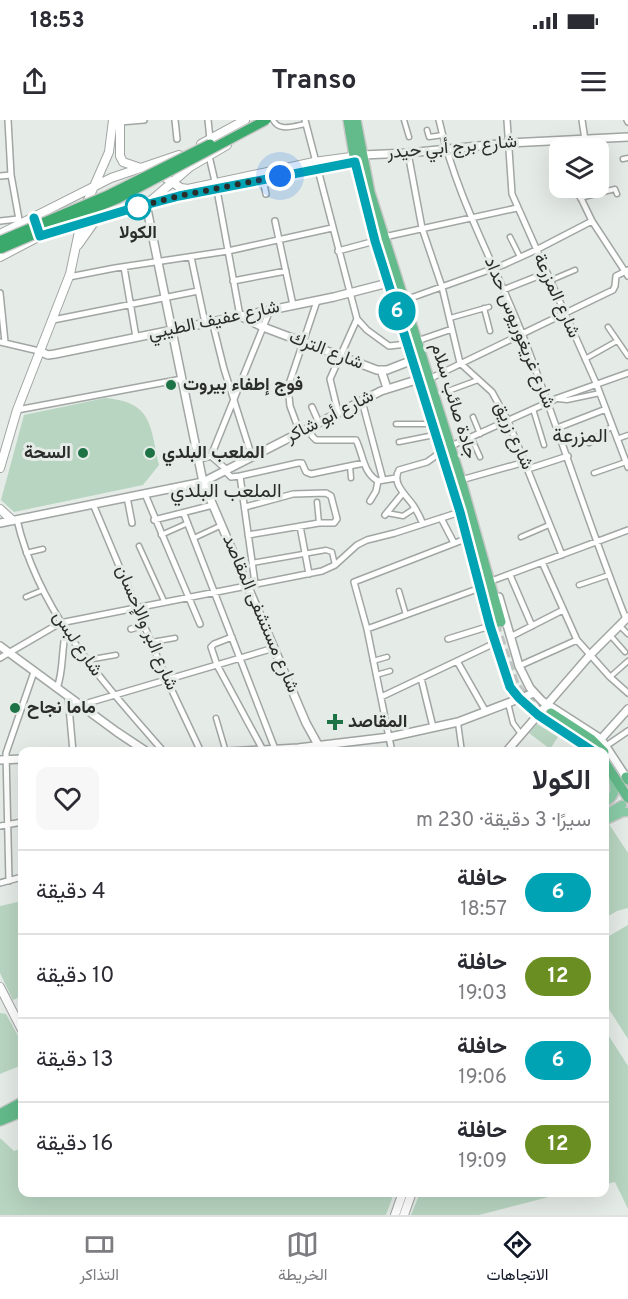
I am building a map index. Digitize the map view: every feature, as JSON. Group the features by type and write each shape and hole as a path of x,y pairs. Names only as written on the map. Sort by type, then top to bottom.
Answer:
{"highway":[{"path":"0,241 106,196 254,120"},
{"path":"0,249 119,198 266,120"},
{"name":"جادة صائب سلام","path":"348,120 388,283 426,378 461,480 473,539 495,624"},
{"name":"جادة صائب سلام","path":"356,120 359,158"},
{"name":"جادة صائب سلام","path":"379,239 405,300 413,360 426,378 435,434 460,512 473,539"},
{"path":"473,539 494,580"},
{"path":"473,539 480,588"},
{"path":"549,713 591,739 597,747"},
{"path":"609,763 628,788"},
{"path":"609,771 625,804"},
{"path":"613,780 625,804"},
{"path":"0,1114 18,1104"},
{"path":"0,1121 18,1114"}],"main road":[{"path":"0,234 19,222 34,218 93,186 171,158 245,120"},
{"path":"146,204 190,167 273,120"},
{"path":"117,121 121,159 127,165 140,168"},
{"path":"0,468 17,410 69,277 85,207 109,152 117,121"},
{"name":"شارع برج أبي حيدر","path":"0,257 40,236 146,204 315,165 359,158"},
{"name":"شارع برج أبي حيدر","path":"140,168 161,175 182,188 188,189 263,180 315,165"},
{"path":"76,246 95,220 85,207"},
{"path":"34,218 40,236"},
{"path":"59,231 69,234 76,246"},
{"path":"0,508 14,520"},
{"path":"609,799 615,791 613,780"},
{"path":"609,807 625,804"},
{"path":"609,812 625,804"},
{"path":"609,819 623,812 625,804"},
{"path":"0,987 18,1019"},
{"path":"0,1109 18,1103"},
{"path":"0,1126 18,1115"},
{"path":"395,1215 401,1197"},
{"path":"404,1215 410,1197"}],"street":[{"path":"117,121 144,120"},
{"path":"175,120 177,139"},
{"path":"208,120 210,139"},
{"path":"273,120 280,127 305,122 357,320 389,346 412,342 452,329"},
{"path":"404,120 409,137"},
{"name":"شارع غريغوريوس حداد","path":"439,120 459,188 522,334 568,456 609,575 627,618"},
{"name":"شارع المزرعة","path":"507,120 512,194 596,383 627,464"},
{"path":"582,120 585,138"},
{"path":"0,126 9,123 11,174 19,222 0,221"},
{"path":"427,130 429,137 442,135"},
{"name":"شارع برج أبي حيدر","path":"609,139 628,137"},
{"name":"شارع برج أبي حيدر","path":"359,158 549,141"},
{"path":"408,153 422,228 442,286 460,363"},
{"path":"209,156 217,187 240,316"},
{"path":"0,176 11,174"},
{"path":"263,180 266,194"},
{"path":"609,191 615,189 617,194"},
{"path":"426,378 613,290 616,276 627,272 592,221 580,198"},
{"name":"شارع مستشفى المقاصد","path":"146,204 203,482 251,584 274,648 306,723 319,747"},
{"path":"338,251 422,228 517,208"},
{"path":"405,300 494,269 592,221"},
{"path":"275,222 293,305"},
{"path":"69,277 228,251 332,228"},
{"path":"510,237 520,257"},
{"path":"191,257 198,291 252,457"},
{"path":"124,267 136,338"},
{"path":"549,281 575,270"},
{"path":"233,281 285,271"},
{"path":"503,290 546,273"},
{"name":"شارع عفيف الطيبي","path":"39,351 48,355 55,354 350,294 388,283"},
{"path":"53,320 198,291"},
{"path":"0,293 3,342 39,351"},
{"path":"300,433 290,406 288,387 317,301"},
{"path":"450,318 487,308 490,331"},
{"path":"211,456 270,310"},
{"name":"شارع الترك","path":"240,316 263,327 381,370 392,369 413,360"},
{"path":"338,412 329,382 357,320"},
{"path":"608,327 628,356"},
{"path":"585,359 617,341"},
{"name":"شارع زريق","path":"460,363 492,392 508,421 562,555"},
{"path":"381,370 387,388"},
{"path":"451,446 558,398 628,372"},
{"name":"شارع أبو شاكر","path":"0,523 203,482 387,388 426,378"},
{"path":"17,410 182,379"},
{"path":"448,392 478,380"},
{"path":"558,398 567,400 600,393"},
{"path":"362,401 381,481 370,501"},
{"path":"312,407 319,423"},
{"path":"557,428 606,409"},
{"path":"533,410 544,445"},
{"path":"473,417 480,434"},
{"path":"396,424 433,424"},
{"path":"589,443 597,439 603,431 612,427"},
{"path":"310,428 316,440 356,440 369,474 381,481 396,478"},
{"path":"399,442 435,434"},
{"path":"617,439 628,435"},
{"path":"471,437 480,457"},
{"path":"423,524 396,478 399,470 428,462 441,452"},
{"path":"198,460 211,456"},
{"path":"211,456 231,477 298,463 302,463 306,472 311,474 364,464"},
{"path":"528,469 568,456"},
{"path":"461,480 525,462"},
{"path":"594,473 627,464"},
{"path":"350,466 351,478"},
{"path":"240,476 252,563 251,584"},
{"path":"244,507 293,494 326,493 331,496 337,517 336,522 248,535"},
{"path":"386,514 403,493"},
{"path":"145,494 160,535 200,624"},
{"path":"127,497 132,523"},
{"path":"317,502 319,523"},
{"name":"شارع البر والإحسان","path":"93,504 167,680 199,747"},
{"path":"154,520 213,505"},
{"path":"386,514 403,516 415,508"},
{"path":"0,658 60,623 137,606 309,574 335,564 367,540 460,512"},
{"path":"184,514 274,747"},
{"path":"441,518 454,543"},
{"name":"شارع لبس","path":"14,520 26,553 60,623 114,696 160,747"},
{"path":"160,535 188,523"},
{"path":"194,538 222,525"},
{"path":"521,537 549,525"},
{"path":"300,526 309,574"},
{"path":"595,747 549,713 526,681 519,666 494,580 628,530"},
{"path":"391,747 367,629 354,583 454,543 473,539"},
{"path":"139,546 164,601"},
{"path":"26,553 43,549"},
{"path":"252,563 330,550 335,564"},
{"path":"542,562 578,640 610,677 628,693"},
{"path":"510,574 532,626"},
{"path":"579,585 609,575"},
{"path":"367,629 431,603 480,588"},
{"name":"جادة صائب سلام","path":"480,588 495,624 495,643 510,687 538,715 549,713"},
{"path":"26,597 43,590"},
{"path":"399,591 406,615"},
{"path":"510,637 564,610"},
{"path":"510,747 538,715 549,713 590,655 627,618"},
{"path":"448,639 495,624"},
{"path":"131,629 144,625"},
{"path":"620,626 628,634"},
{"path":"57,688 62,676 62,649 66,631"},
{"path":"610,636 625,652"},
{"path":"232,637 211,647 217,665 262,747"},
{"path":"152,642 175,638"},
{"path":"519,666 578,640"},
{"path":"381,698 495,643"},
{"path":"0,646 140,747"},
{"path":"81,705 274,648"},
{"path":"147,650 155,650"},
{"path":"86,660 116,655"},
{"path":"373,661 387,657"},
{"path":"457,661 486,712"},
{"path":"610,677 628,661"},
{"path":"376,675 390,671"},
{"path":"9,881 7,825 3,804 3,760 34,672"},
{"path":"421,678 433,727"},
{"path":"332,747 458,722 508,703 526,688 526,681"},
{"path":"517,695 534,693"},
{"path":"68,696 73,747"},
{"path":"508,703 513,723 521,734"},
{"path":"600,747 628,709"},
{"path":"215,721 224,747"},
{"path":"458,722 461,747"},
{"path":"601,747 628,731"},
{"path":"3,760 18,759"},
{"path":"609,760 627,779"},
{"path":"609,774 613,780"},
{"path":"0,826 18,823"},
{"path":"0,883 18,878"}],"green space":[{"path":"105,398 121,400 132,405 147,418 159,465 143,485 14,512 1,500 24,415"},
{"path":"537,724 558,737 551,747 547,747 529,733"},
{"path":"609,824 628,853 628,908 609,916"},
{"path":"18,902 18,998 13,1000 0,973 0,906"},
{"path":"628,925 628,1039 609,1009 609,936"},
{"path":"0,1013 6,1014 18,1036 18,1067 0,1074"},
{"path":"609,1036 628,1066 628,1209 615,1182 609,1183"},
{"path":"0,1138 14,1151 18,1150 18,1197 393,1197 386,1215 0,1215"},
{"path":"418,1197 549,1197 479,1215 411,1215"}],"tunnel":[{"path":"495,624 515,684 526,698 547,716"}],"bus line":[{"name":"6","path":"34,218 40,236 179,196 355,162 375,241 468,538 490,626 510,687 538,715 588,747"}],"place":[{"name":"الكولا","path":"138,207"},
{"name":"فوج إطفاء بيروت","path":"171,385"},
{"name":"السحة","path":"83,453"},
{"name":"الملعب البلدي","path":"150,453"},
{"name":"ماما نجاح","path":"15,708"},
{"name":"المقاصد","path":"335,722"}],"district":[{"name":"المزرعة","path":"580,437"},
{"name":"الملعب البلدي","path":"226,492"}],"route":[{"path":"138,207 130,209 179,196 280,176"}]}
